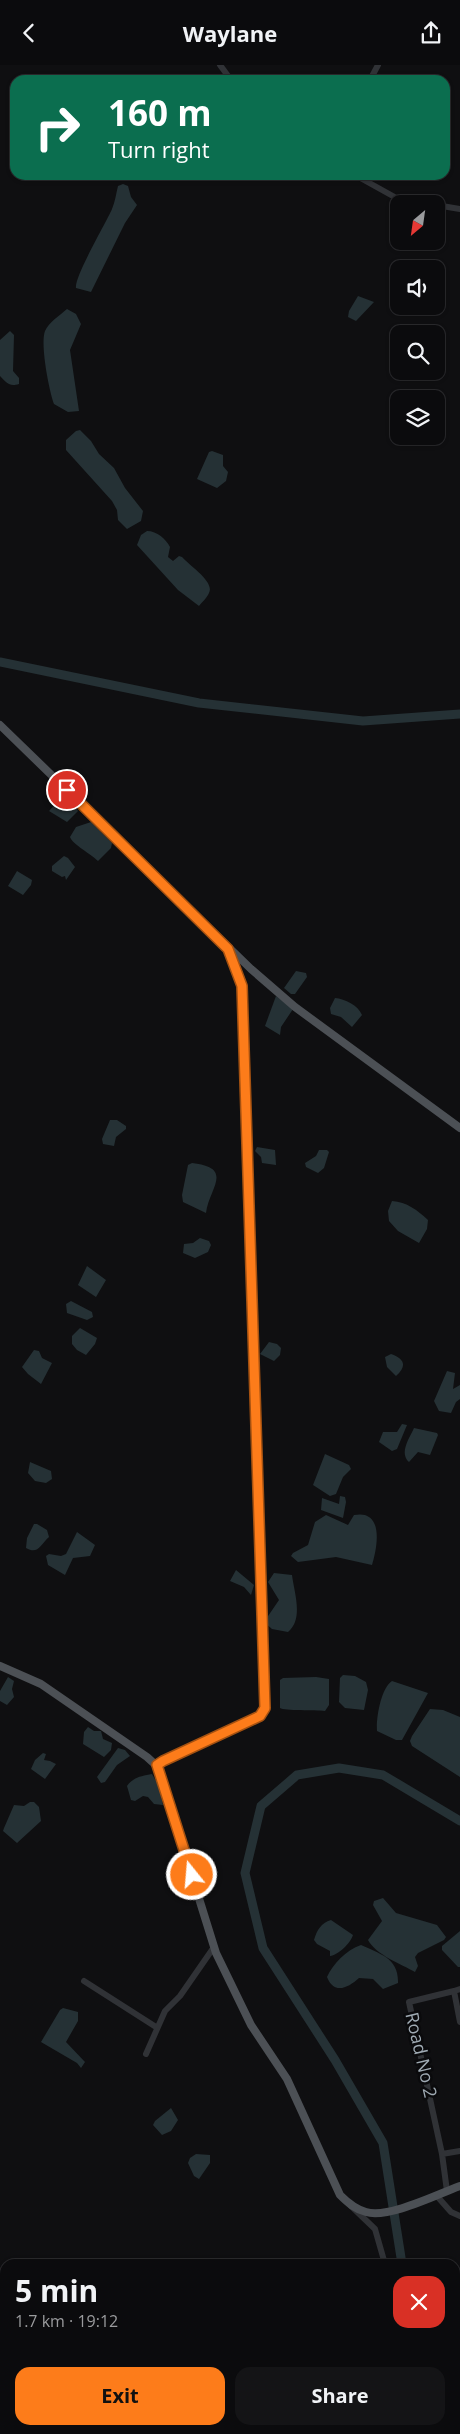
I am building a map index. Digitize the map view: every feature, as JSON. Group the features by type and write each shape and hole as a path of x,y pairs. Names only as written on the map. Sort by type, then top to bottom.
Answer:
{"main road":[{"path":"0,725 228,949 295,1007 460,1129"},
{"path":"157,1765 260,1716 265,1708 243,996 241,979 228,949"},
{"path":"0,1667 41,1684 157,1765 214,1947 251,2025 287,2079 340,2195 350,2205 368,2213 409,2207 460,2186"}],"street":[{"path":"364,180 391,195"},
{"path":"445,206 460,209"},
{"path":"146,2054 164,2011 180,1996 214,1947"},
{"path":"84,1981 156,2027"},
{"path":"457,1990 460,2021"},
{"name":"Road No 2","path":"442,2154 409,2002 457,1990"},
{"path":"447,2191 442,2154 460,2151"},
{"path":"436,2195 451,2212 460,2216"},
{"path":"350,2205 375,2229 383,2259"}],"shaded area":[{"path":"123,184 128,186 131,197 137,205 125,223 91,292 76,288 85,262 112,209 118,186"},
{"path":"358,296 374,302 356,321 348,317 349,311"},
{"path":"67,309 76,314 81,324 70,350 79,411 68,412 54,404 44,356 45,331"},
{"path":"10,331 14,335 13,371 19,378 19,384 16,385 8,384 0,376 0,340"},
{"path":"80,430 91,441 99,454 114,468 125,488 143,511 141,521 127,529 118,520 117,510 112,501 66,450 66,440 76,431"},
{"path":"212,451 223,455 223,466 228,472 226,481 217,488 197,479 209,452"},
{"path":"147,531 158,534 166,541 170,547 168,557 173,561 179,556 182,557 205,579 210,589 206,598 199,606 178,590 137,545 141,535"},
{"path":"62,797 71,801 78,811 67,822 49,811"},
{"path":"91,822 112,843 111,848 98,861 74,843 70,837 76,827"},
{"path":"64,856 75,867 66,880 65,876 62,877 52,871 52,866"},
{"path":"17,871 32,880 31,885 23,895 8,886"},
{"path":"296,971 306,973 307,977 295,994 291,994 284,988"},
{"path":"276,996 293,1009 281,1027 280,1035 265,1026"},
{"path":"335,998 351,1003 360,1011 362,1015 352,1027 341,1017 331,1014 330,1008"},
{"path":"110,1120 117,1120 126,1126 126,1129 116,1137 114,1146 103,1144 102,1139"},
{"path":"257,1147 275,1150 276,1165 262,1163 261,1157 255,1151"},
{"path":"319,1150 327,1150 329,1152 324,1168 318,1173 306,1167 305,1163 316,1156"},
{"path":"192,1163 213,1169 216,1174 214,1188 206,1213 183,1202 182,1195 188,1165"},
{"path":"392,1201 412,1207 428,1220 427,1229 419,1243 398,1231 389,1221 388,1211"},
{"path":"200,1238 209,1241 211,1245 208,1252 195,1258 183,1253 184,1244 193,1243"},
{"path":"87,1266 106,1280 96,1297 78,1285"},
{"path":"71,1301 92,1312 93,1317 87,1320 67,1313 66,1304"},
{"path":"80,1328 97,1338 95,1344 86,1355 77,1350 72,1344 72,1336"},
{"path":"269,1342 277,1344 281,1348 280,1355 274,1361 260,1354"},
{"path":"34,1350 39,1351 42,1358 52,1363 41,1384 22,1367"},
{"path":"391,1354 399,1358 403,1363 402,1369 396,1376 387,1367 385,1357"},
{"path":"447,1371 455,1373 453,1389 460,1385 460,1399 456,1402 451,1413 439,1411 434,1401"},
{"path":"402,1424 407,1425 397,1449 392,1451 379,1442 383,1432 397,1432"},
{"path":"414,1428 437,1433 438,1435 430,1455 418,1452 409,1462 406,1458 405,1450"},
{"path":"325,1454 349,1465 351,1469 343,1477 336,1494 330,1496 313,1485"},
{"path":"30,1462 51,1471 52,1479 46,1483 35,1481 28,1473"},
{"path":"340,1496 345,1497 346,1502 343,1518 321,1510 322,1498 339,1504"},
{"path":"326,1515 348,1525 354,1515 364,1515 371,1518 375,1524 377,1541 372,1565 336,1557 298,1562 291,1556 308,1545 315,1522"},
{"path":"34,1524 47,1530 49,1537 39,1548 30,1550 26,1548 27,1538"},
{"path":"77,1532 95,1545 90,1556 73,1558 65,1575 48,1565 46,1556 49,1554 61,1556 66,1554"},
{"path":"236,1570 254,1585 251,1595 244,1587 230,1581"},
{"path":"274,1573 292,1575 297,1613 293,1627 288,1632 272,1629 264,1622 279,1600 268,1582"},
{"path":"343,1675 355,1676 366,1682 368,1690 364,1710 345,1708 339,1702 340,1678"},
{"path":"8,1677 14,1681 12,1689 14,1697 7,1705 0,1701 0,1691"},
{"path":"316,1677 329,1679 329,1705 325,1711 287,1710 280,1708 280,1680 283,1678"},
{"path":"392,1681 428,1693 402,1740 396,1740 377,1731 378,1711 382,1696"},
{"path":"430,1709 443,1710 460,1717 460,1777 412,1746 410,1741 412,1736"},
{"path":"88,1727 94,1731 101,1731 103,1739 112,1743 111,1750 104,1757 83,1744 84,1732"},
{"path":"118,1748 125,1750 130,1756 117,1765 105,1782 101,1783 97,1777"},
{"path":"43,1753 46,1754 44,1760 56,1764 45,1779 31,1769 35,1760"},
{"path":"152,1774 159,1786 163,1805 154,1804 148,1797 143,1796 135,1801 131,1800 127,1786 129,1783 138,1777"},
{"path":"34,1802 39,1807 41,1821 17,1843 3,1831 14,1805 24,1806"},
{"path":"383,1898 396,1913 437,1925 446,1937 444,1940 418,1953 415,1957 418,1966 415,1972 383,1955 368,1940 382,1921 373,1905 374,1901"},
{"path":"331,1920 353,1935 343,1949 337,1954 330,1956 330,1951 317,1944 314,1940 320,1927"},
{"path":"460,1931 460,1967 458,1967 442,1950 442,1946"},
{"path":"361,1945 381,1954 392,1962 398,1983 383,1989 373,1979 359,1978 342,1988 337,1988 330,1983 327,1977 336,1962 350,1950"},
{"path":"63,2008 78,2012 78,2021 66,2042 85,2062 81,2068 77,2063 41,2042"},
{"path":"171,2108 178,2120 171,2131 162,2135 153,2125 155,2121"},
{"path":"196,2154 210,2155 210,2163 199,2179 194,2176 188,2163 190,2158"}],"waterway":[{"path":"0,662 199,703 363,721 460,714"},
{"path":"401,2259 383,2143 335,2060 263,1948 245,1873 261,1806 297,1775 339,1768 383,1775 460,1821"}],"route":[{"path":"67,790 228,949 241,979 242,986 265,1708 260,1716 157,1765 192,1875"}]}
